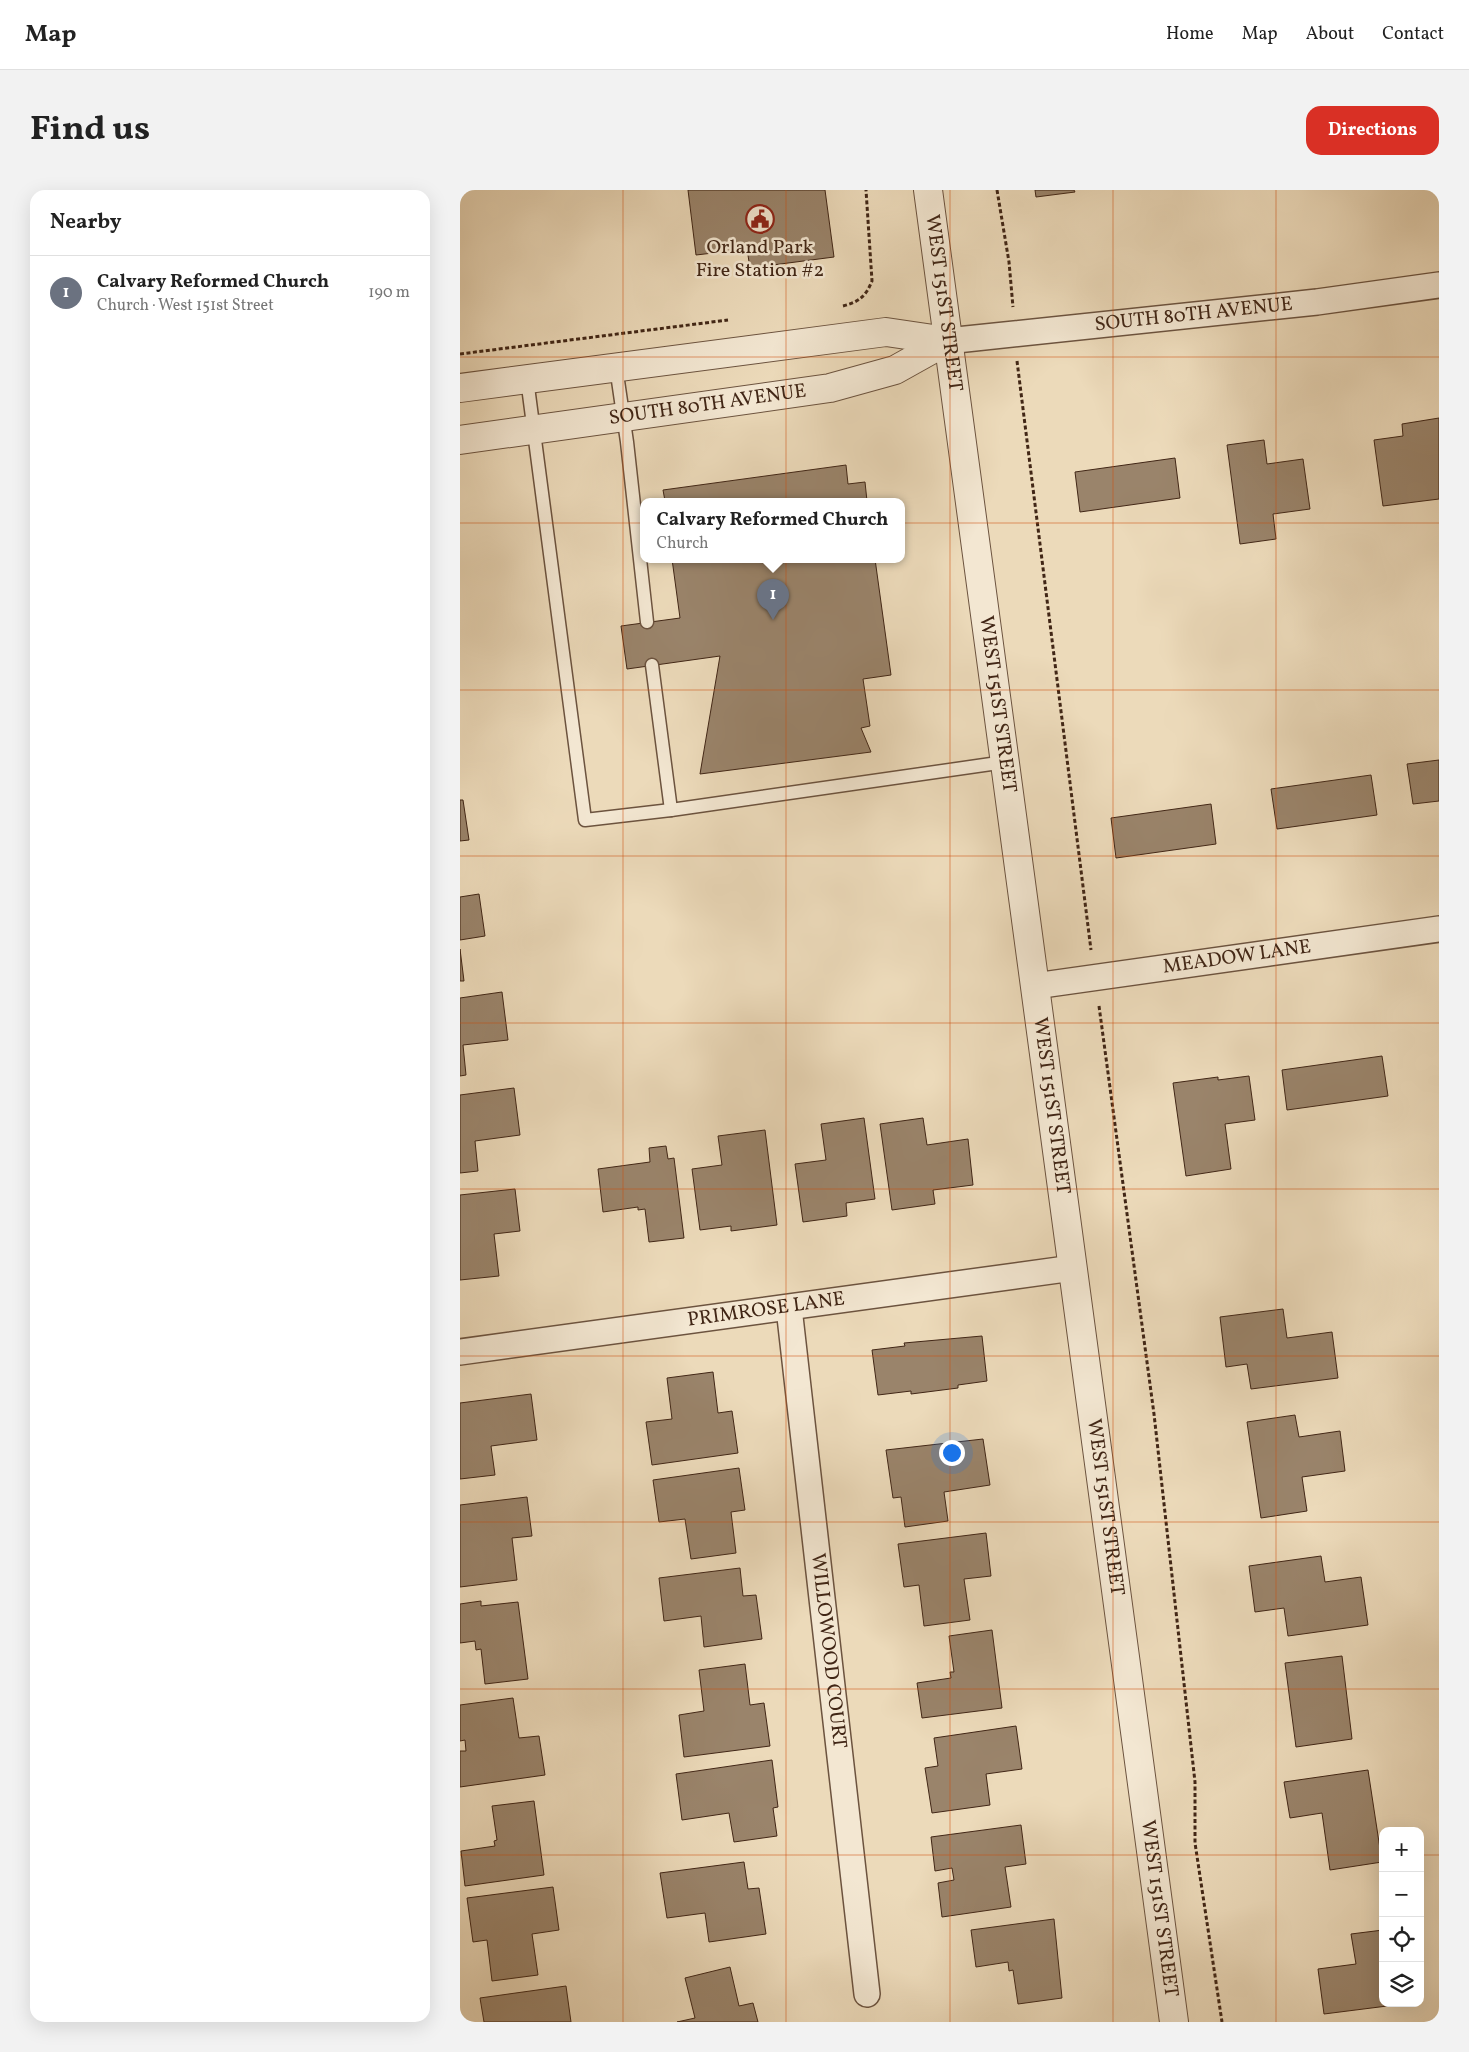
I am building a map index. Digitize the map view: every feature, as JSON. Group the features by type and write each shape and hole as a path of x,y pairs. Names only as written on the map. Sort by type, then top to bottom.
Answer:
{"street":[{"name":"WEST 151ST STREET","path":"928,190 1174,2022"},
{"name":"SOUTH 80TH AVENUE","path":"460,388 886,332 947,341 1307,303 1439,285"},
{"name":"SOUTH 80TH AVENUE","path":"460,440 830,388 895,370 947,341"},
{"name":"MEADOW LANE","path":"1035,986 1439,928"},
{"name":"PRIMROSE LANE","path":"460,1352 1073,1268"},
{"name":"WILLOWOOD COURT","path":"789,1308 867,1994"}],"lane":[{"path":"616,367 640,562"},
{"path":"527,379 585,820 671,810 1005,762"},
{"path":"640,563 647,622"},
{"path":"652,666 671,810"}],"path":[{"path":"840,306 859,300 867,293 872,281 866,190"},
{"path":"997,190 1011,282"},
{"path":"460,354 737,319"},
{"path":"1019,382 1095,977 1154,1414 1196,1782 1195,1843 1222,2022"}],"building":[{"name":"Orland Park Fire Station #2","path":"688,190 825,190 834,257 750,268 747,249 696,255"},
{"path":"1035,190 1074,190 1075,192 1036,197"},
{"path":"1439,418 1439,499 1383,506 1374,440 1403,436 1402,424"},
{"path":"1264,440 1267,464 1303,459 1310,509 1273,514 1276,539 1240,544 1227,445"},
{"path":"1175,458 1180,498 1080,512 1075,472"},
{"path":"846,465 848,484 865,482 867,498 664,498 663,490"},
{"path":"673,563 876,563 891,675 863,679 870,726 861,728 871,752 700,774 720,656 627,669 621,626 680,618"},
{"path":"1439,760 1439,801 1413,804 1407,764"},
{"path":"1371,775 1377,815 1277,829 1271,789"},
{"path":"460,800 463,800 469,840 460,841"},
{"path":"1211,804 1216,844 1116,858 1111,818"},
{"path":"479,894 485,936 460,940 460,897"},
{"path":"460,949 464,981 460,981"},
{"path":"502,992 508,1040 463,1045 466,1075 460,1076 460,998"},
{"path":"1382,1056 1388,1096 1287,1110 1282,1070"},
{"path":"1249,1076 1255,1120 1225,1124 1231,1169 1186,1176 1173,1083 1218,1077 1218,1080"},
{"path":"514,1088 520,1135 475,1141 478,1171 460,1173 460,1095"},
{"path":"864,1118 875,1199 846,1203 847,1216 803,1222 795,1164 826,1160 821,1124"},
{"path":"923,1118 927,1145 968,1139 973,1185 933,1190 935,1204 892,1210 880,1124"},
{"path":"765,1130 777,1225 731,1231 731,1226 700,1230 692,1169 722,1165 718,1136"},
{"path":"666,1146 668,1159 674,1158 684,1238 649,1242 645,1209 638,1210 638,1207 603,1212 598,1169 650,1162 649,1148"},
{"path":"515,1189 520,1231 494,1234 499,1276 460,1280 460,1195"},
{"path":"1283,1309 1287,1338 1332,1332 1338,1378 1251,1389 1247,1364 1226,1367 1220,1317"},
{"path":"982,1336 987,1381 958,1385 958,1388 911,1394 911,1391 878,1395 872,1350 905,1346 904,1343"},
{"path":"713,1372 718,1413 732,1411 738,1453 652,1465 646,1422 672,1419 667,1378"},
{"path":"531,1394 537,1440 491,1446 495,1475 460,1479 460,1403"},
{"path":"1295,1415 1299,1437 1340,1431 1345,1471 1302,1477 1307,1511 1261,1518 1247,1422"},
{"path":"983,1439 990,1485 944,1492 948,1521 905,1527 901,1497 893,1498 886,1450"},
{"path":"739,1468 745,1510 731,1512 736,1553 691,1559 685,1519 659,1522 653,1480"},
{"path":"527,1497 532,1536 512,1538 517,1580 460,1587 460,1505"},
{"path":"986,1533 991,1576 964,1579 970,1620 924,1626 919,1585 904,1587 898,1544"},
{"path":"1321,1556 1325,1582 1361,1577 1368,1625 1288,1636 1284,1608 1255,1612 1249,1566"},
{"path":"740,1568 743,1596 756,1595 762,1639 704,1647 701,1616 664,1621 659,1578"},
{"path":"481,1601 481,1606 518,1602 528,1679 485,1684 481,1649 476,1650 475,1641 460,1643 460,1604"},
{"path":"992,1630 1002,1708 922,1718 917,1683 951,1678 950,1672 954,1672 949,1636"},
{"path":"1342,1656 1352,1739 1296,1747 1285,1663"},
{"path":"745,1664 750,1705 764,1703 770,1746 684,1757 679,1715 704,1711 699,1670"},
{"path":"513,1698 519,1738 539,1736 545,1775 460,1787 460,1751 466,1751 465,1740 460,1741 460,1705"},
{"path":"1016,1726 1022,1769 986,1774 990,1805 932,1813 925,1768 938,1766 934,1738"},
{"path":"772,1760 778,1807 773,1808 777,1836 734,1842 729,1813 682,1820 676,1774"},
{"path":"1368,1770 1379,1842 1379,1862 1330,1870 1322,1813 1290,1818 1284,1782"},
{"path":"534,1801 544,1875 465,1886 461,1851 495,1846 494,1841 497,1840 492,1806"},
{"path":"1021,1825 1026,1864 1005,1867 1011,1907 942,1917 938,1883 954,1880 952,1868 935,1871 931,1837"},
{"path":"744,1862 748,1889 759,1888 766,1934 709,1942 705,1913 667,1918 660,1873"},
{"path":"553,1887 559,1930 532,1934 538,1975 492,1981 487,1940 473,1942 467,1898"},
{"path":"1054,1919 1062,1998 1018,2004 1013,1970 1009,1971 1008,1962 976,1967 971,1930"},
{"path":"1379,1930 1379,2007 1324,2014 1318,1969 1356,1964 1351,1934"},
{"path":"730,1967 739,2006 753,2003 758,2022 677,2022 695,2018 685,1978"},
{"path":"566,1986 571,2022 484,2022 480,1998"}],"place":[{"name":"Orland Park Fire Station #2","path":"760,219"},
{"name":"Calvary Reformed Church","path":"773,620"}]}
